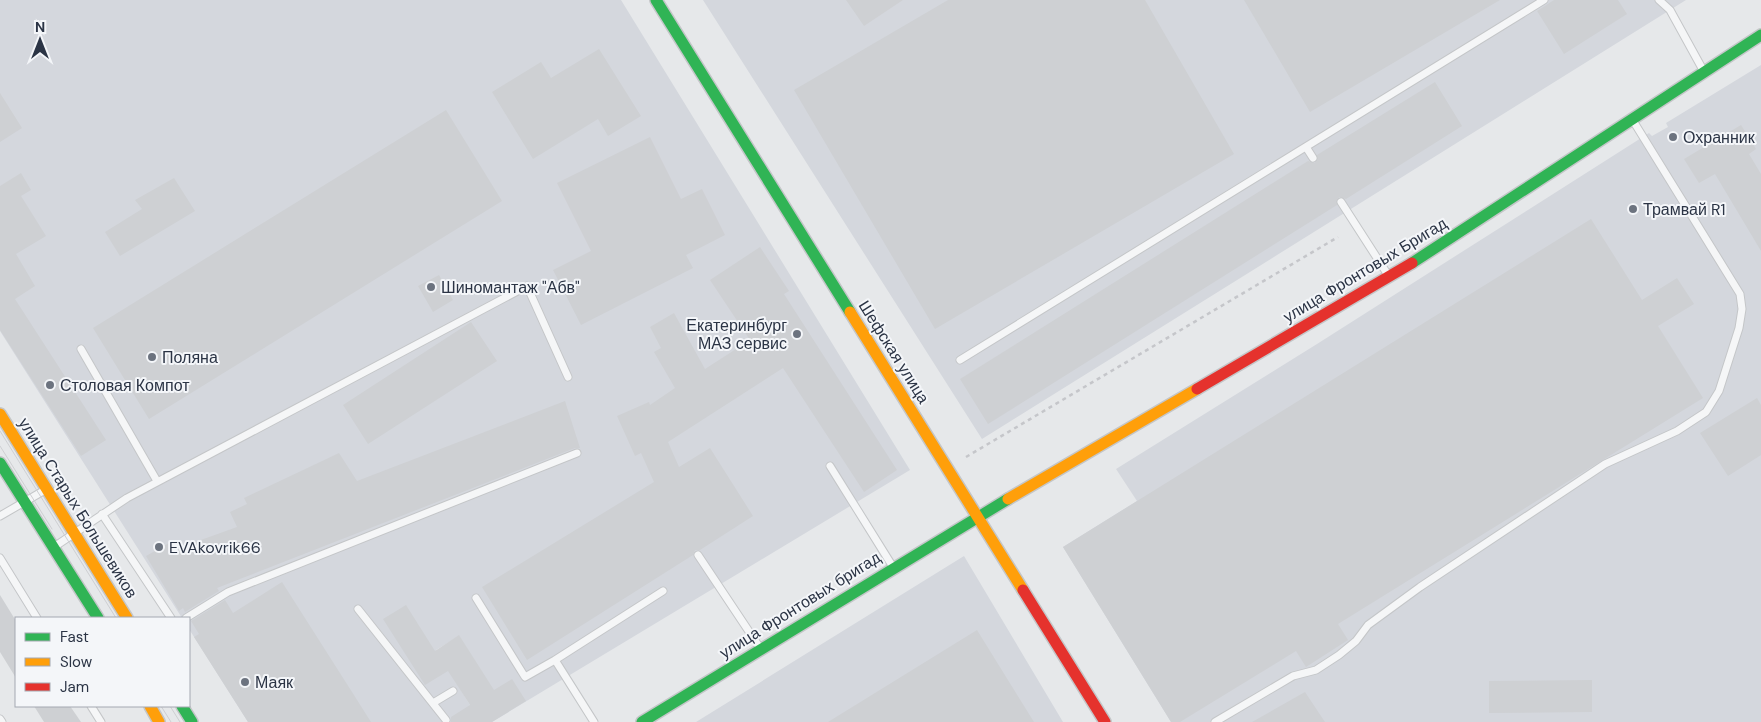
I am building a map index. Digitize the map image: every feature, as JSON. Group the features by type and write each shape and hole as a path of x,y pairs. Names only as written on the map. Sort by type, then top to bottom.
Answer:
{"main road":[{"name":"Шефская улица","path":"656,0 1105,722"},
{"name":"улица Фронтовых Бригад","path":"976,517 1390,277 1703,71 1761,35"},
{"name":"улица Старых Большевиков","path":"0,414 127,617"},
{"path":"0,463 97,617"},
{"name":"улица Фронтовых бригад","path":"642,722 976,517"},
{"path":"151,707 159,722"},
{"path":"183,707 192,722"}],"lane":[{"path":"960,360 1544,0"},
{"path":"1659,0 1670,10 1703,71"},
{"path":"1215,722 1293,676 1316,670 1339,655 1356,641 1368,626 1420,587 1605,464 1677,431 1706,412 1719,391 1739,328 1742,309 1740,294 1632,118"},
{"path":"1306,147 1314,158"},
{"path":"1341,202 1390,277"},
{"path":"54,547 76,534 102,514 158,481 527,286 568,377"},
{"path":"81,349 158,481"},
{"path":"188,617 228,592 577,453"},
{"path":"830,466 893,567"},
{"path":"0,516 46,489"},
{"path":"102,514 170,617"},
{"path":"698,555 761,649"},
{"path":"0,558 36,617"},
{"path":"476,598 525,677 663,591"},
{"path":"358,609 446,720"},
{"path":"555,660 594,722"},
{"path":"434,703 453,691"},
{"path":"92,707 101,722"}],"path":[{"path":"966,457 1338,237"}],"shaded area":[{"path":"0,0 621,0 910,470 492,722 248,722 190,631 190,617 181,617 0,331","holes":["459,636 493,690 470,705 436,650"]},
{"path":"703,0 1686,0 982,439"},
{"path":"1761,65 1761,722 1171,722 1063,547 1137,501 1116,469 1649,133 1652,136 1668,127 1666,123"},
{"path":"964,556 1063,722 696,722"}],"building":[{"path":"846,0 903,0 864,26"},
{"path":"948,0 1145,0 1234,154 935,329 794,90"},
{"path":"1244,0 1500,0 1310,112"},
{"path":"1554,0 1618,0 1627,14 1564,54 1537,11"},
{"path":"599,49 641,116 608,136 598,119 533,159 492,92 541,62 551,78"},
{"path":"1435,82 1462,126 1346,199 1339,197 1337,205 988,424 960,379 1308,161 1315,163 1317,155"},
{"path":"0,93 22,128 0,142"},
{"path":"446,110 502,201 149,419 93,328"},
{"path":"1741,125 1756,149 1749,154 1761,174 1761,251 1715,174 1699,183 1684,159"},
{"path":"650,137 681,199 702,189 725,235 686,255 693,268 581,325 553,270 591,251 557,183"},
{"path":"21,173 31,190 21,196 46,236 16,254 35,286 15,299 106,440 81,456 0,330 0,186"},
{"path":"174,178 195,211 120,256 105,232 142,209 135,200"},
{"path":"1591,219 1642,300 1677,278 1694,304 1658,326 1703,398 1338,624 1348,640 1306,667 1296,651 1180,722 1171,722 1063,547"},
{"path":"760,247 789,291 784,294 897,470 864,492 783,368 668,442 679,467 710,448 753,516 700,550 695,550 693,555 527,660 482,587 654,482 641,453 635,456 617,416 649,402 650,405 675,388 654,352 661,348 650,327 674,313 705,369 750,340 710,280"},
{"path":"439,275 453,300 433,312 418,286"},
{"path":"471,322 497,361 368,444 343,405"},
{"path":"1757,398 1761,405 1761,455 1728,476 1700,433"},
{"path":"565,401 580,448 575,448 217,588 219,591 185,612 183,608 179,611 146,556 169,543 173,550 237,527 230,512 247,504 244,498 339,453 357,481"},
{"path":"282,582 371,722 248,722 194,637 199,634 191,621 225,600 233,613"},
{"path":"0,595 15,619 15,676 0,652"},
{"path":"406,605 435,651 459,635 494,690 512,679 526,701 492,722 451,722 451,717 470,705 448,671 425,685 383,619"},
{"path":"977,630 1034,722 828,722"},
{"path":"1592,680 1592,712 1489,713 1489,681"},
{"path":"1305,692 1325,722 1252,722"},
{"path":"35,707 71,707 81,722 44,722"}],"tram line":[{"path":"0,431 115,617"},
{"path":"0,446 52,529"},
{"path":"162,707 171,722"},
{"path":"171,707 180,722"}],"traffic: fast":[{"path":"656,0 850,312"},
{"path":"1412,263 1761,35"},
{"path":"0,463 97,617"},
{"path":"642,722 1008,499"},
{"path":"183,707 192,722"}],"traffic: slow":[{"path":"850,312 1023,590"},
{"path":"1008,499 1197,389"},
{"path":"0,414 126,617"},
{"path":"151,707 159,722"}],"traffic: jam":[{"path":"1197,389 1412,263"},
{"path":"1023,590 1105,722"}],"place":[{"name":"Охранник","path":"1673,137"},
{"name":"Трамвай R1","path":"1633,209"},
{"name":"Шиномантаж \"Абв\"","path":"431,287"},
{"name":"Екатеринбург МАЗ сервис","path":"797,334"},
{"name":"Поляна","path":"152,357"},
{"name":"Столовая Компот","path":"50,385"},
{"name":"EVAkovrik66","path":"159,547"},
{"name":"Маяк","path":"245,682"}]}
